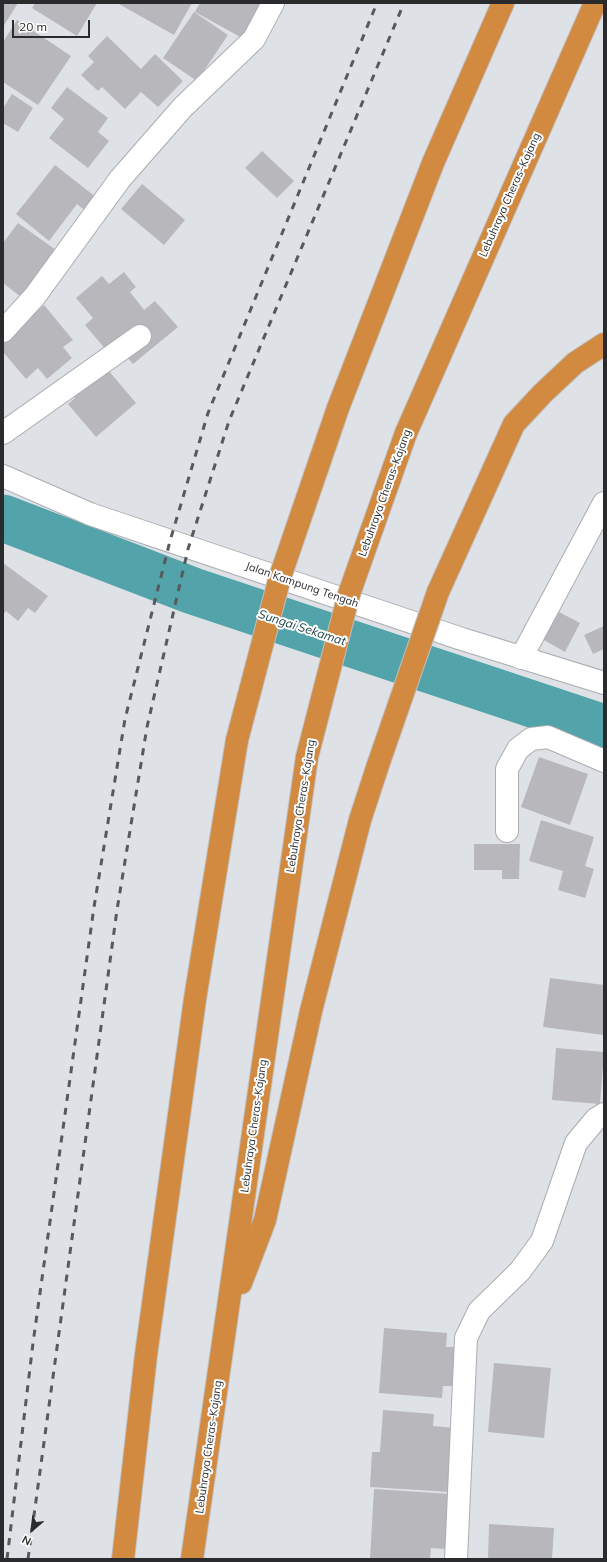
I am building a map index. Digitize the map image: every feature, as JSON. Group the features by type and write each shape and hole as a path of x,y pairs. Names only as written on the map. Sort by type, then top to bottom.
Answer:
{"highway":[{"path":"124,1559 146,1355 195,999 237,740 280,577 338,408 433,163 503,3"},
{"name":"Lebuhraya Cheras–Kajang","path":"192,1559 307,757 349,594 406,433 595,3"},
{"path":"227,1322 265,1220 312,1003 360,820 438,592 514,424 543,393 575,363 604,344"}],"street":[{"path":"3,331 36,296 120,179 183,107 254,39 273,3"},
{"path":"3,433 140,336"},
{"name":"Jalan Kampung Tengah","path":"3,476 90,514 522,658 604,683"},
{"path":"522,658 604,503"},
{"path":"508,831 507,769 518,749 531,739 548,737 604,761"},
{"path":"456,1559 466,1338 479,1311 520,1272 542,1241 576,1143 596,1119 604,1114"}],"building":[{"path":"3,3 18,3 3,27"},
{"path":"35,3 97,3 77,36 32,8"},
{"path":"117,3 192,3 174,35"},
{"path":"200,3 267,3 244,39 195,12"},
{"path":"194,12 228,35 197,81 163,58"},
{"path":"17,20 71,56 38,105 3,82 3,42"},
{"path":"107,36 141,69 155,54 183,81 158,107 141,92 125,109 102,87 98,91 81,75 94,62 88,56"},
{"path":"67,87 108,118 98,132 109,141 88,168 49,138 64,119 51,108"},
{"path":"12,94 33,108 18,132 3,123 3,108"},
{"path":"262,151 294,181 277,198 245,168"},
{"path":"55,165 97,198 87,212 77,204 49,241 16,214"},
{"path":"142,184 185,220 164,245 121,209"},
{"path":"18,223 56,250 21,297 3,283 3,243"},
{"path":"124,272 136,287 130,292 144,310 155,301 178,327 133,364 125,355 117,363 85,325 93,318 76,298 102,276 109,284"},
{"path":"44,305 73,340 63,347 72,358 47,379 38,368 26,379 3,352 3,340"},
{"path":"108,370 136,403 96,437 68,404 75,398 69,392"},
{"path":"3,563 48,596 35,613 28,608 18,621 6,611 3,615"},
{"path":"557,611 580,623 565,652 542,639"},
{"path":"604,626 604,649 593,654 584,635"},
{"path":"539,757 588,774 570,825 521,807"},
{"path":"541,820 594,837 585,866 594,869 585,898 558,890 563,871 529,861"},
{"path":"474,844 520,844 519,879 502,879 502,870 474,870"},
{"path":"550,978 604,985 604,1035 543,1027"},
{"path":"556,1048 604,1052 600,1104 552,1100"},
{"path":"384,1328 447,1333 446,1347 455,1347 452,1386 443,1386 442,1398 379,1393"},
{"path":"494,1363 551,1368 544,1438 488,1432"},
{"path":"383,1410 434,1414 433,1426 454,1428 450,1492 370,1487 372,1452 380,1452"},
{"path":"374,1489 450,1494 446,1549 431,1548 430,1559 370,1559"},
{"path":"489,1524 554,1528 552,1559 488,1559"}],"waterway":[{"name":"Sungai Sekamat","path":"3,518 193,591 604,728"}],"railway":[{"path":"7,1559 33,1343 94,907 125,719 170,541 208,413 377,3"},
{"path":"28,1559 117,910 147,727 188,549 229,421 404,3"}]}
